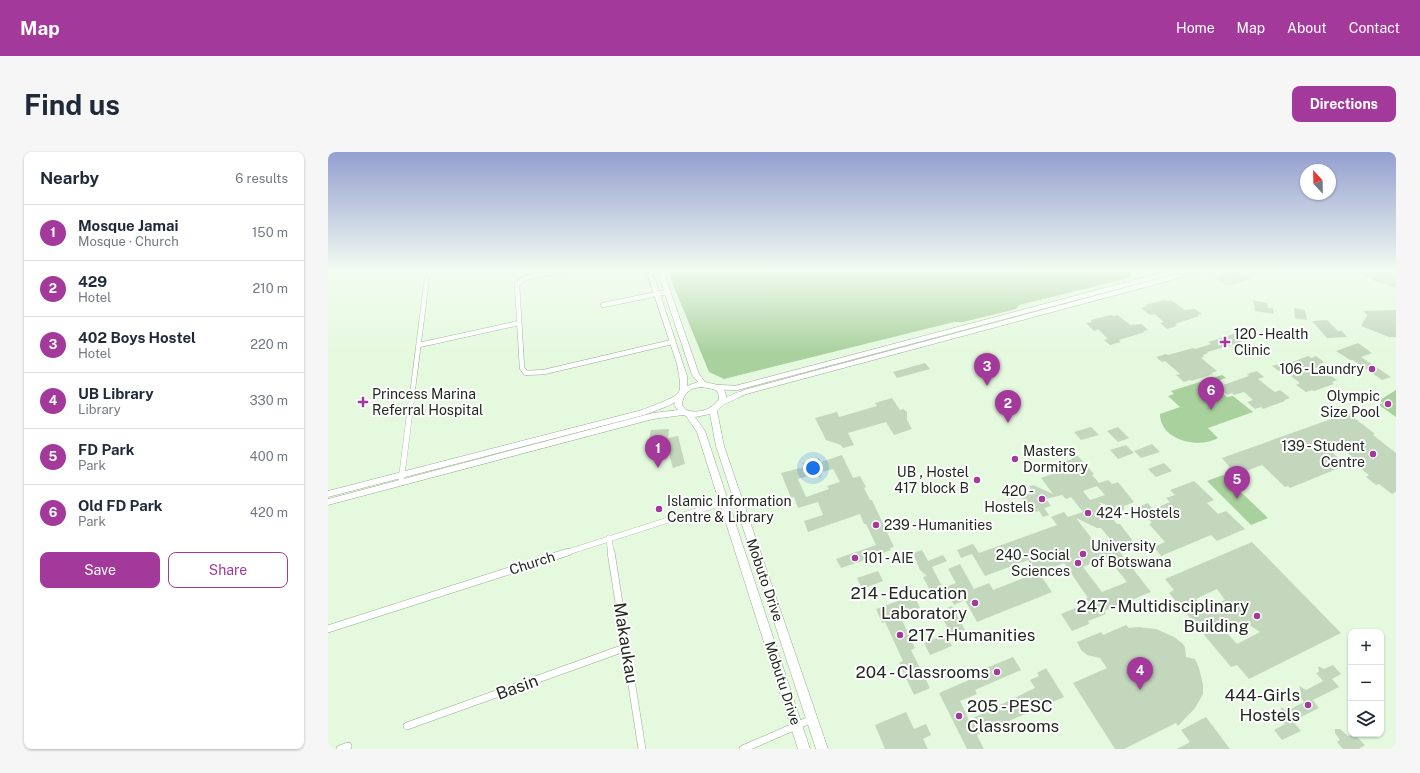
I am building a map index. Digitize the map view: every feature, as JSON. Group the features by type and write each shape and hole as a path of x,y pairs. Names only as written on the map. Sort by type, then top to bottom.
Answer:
{"main road":[{"path":"658,298 683,376 678,405 686,413"},
{"path":"669,298 691,363 696,375 703,384"},
{"path":"328,494 402,478 653,416 686,413 701,415 713,410 721,403 723,394 717,387 703,384 688,388 665,404 644,412 402,478 328,502"},
{"name":"Mobuto Drive","path":"713,410 720,446 822,749"},
{"name":"Mobutu Drive","path":"686,413 701,431 804,749"}],"street":[{"path":"402,478 425,298"},
{"path":"518,298 522,368 526,373 544,372 672,342"},
{"path":"603,305 638,298"},
{"path":"717,387 736,388 1076,298"},
{"path":"721,403 745,392 1091,298"},
{"path":"419,345 520,324"},
{"name":"Church","path":"328,629 737,498"},
{"name":"Makaukau","path":"609,538 642,749"},
{"name":"Basin","path":"407,726 627,647"},
{"path":"743,749 812,719"}],"green space":[{"path":"678,298 1048,298 1019,305 1016,309 963,322 954,322 724,379 709,372"},
{"path":"1222,375 1226,378 1211,383 1227,397 1233,396 1253,412 1208,428 1218,438 1201,443 1182,440 1167,431 1162,423 1160,414 1180,407 1168,396 1174,394 1171,391"},
{"name":"Olympic Size Pool","path":"1396,390 1396,417 1379,405 1383,403 1380,400"},
{"path":"1223,475 1268,518 1251,525 1207,481"}],"building":[{"path":"1171,300 1185,310 1195,309 1202,314 1175,324 1177,326 1167,329 1160,323 1164,322 1154,314 1150,315 1141,308 1147,306 1145,305"},
{"path":"1253,300 1267,303 1268,308 1273,308 1274,314 1255,311"},
{"path":"1294,308 1305,310 1307,320 1295,318"},
{"path":"1396,310 1396,337 1389,337 1361,326 1367,315 1363,311"},
{"path":"1111,315 1118,315 1130,325 1142,324 1148,330 1119,340 1121,342 1110,345 1104,340 1108,339 1098,329 1094,331 1086,323 1092,322 1091,320"},
{"path":"1327,320 1338,331 1342,331 1347,337 1327,338 1312,321"},
{"path":"1233,334 1242,342 1207,352 1208,353 1203,355 1204,357 1201,358 1217,371 1211,373 1213,374 1191,381 1184,382 1176,375 1180,374 1165,361 1162,362 1156,357 1193,348 1195,349 1211,344 1208,342"},
{"name":"106 - Laundry","path":"1358,343 1372,353 1361,357 1391,377 1382,380 1353,360 1350,360 1336,351"},
{"path":"1308,356 1311,358 1316,356 1324,362 1320,364 1322,366 1313,369 1323,376 1328,374 1337,380 1332,382 1334,384 1314,391 1312,390 1306,392 1296,385 1300,383 1283,370 1279,371 1272,366 1282,363 1284,365"},
{"path":"925,363 930,369 897,378 893,372"},
{"path":"1257,371 1264,377 1258,379 1275,392 1280,390 1290,398 1263,409 1261,407 1255,409 1247,402 1253,400 1244,392 1234,395 1232,393 1227,395 1219,388 1225,387 1223,385 1249,376 1247,374"},
{"path":"892,398 900,410 903,409 907,412 907,420 912,429 894,435 886,422 848,433 854,445 843,448 841,445 826,440 815,418 837,412 839,417 877,406 875,403"},
{"path":"1348,413 1396,453 1396,492 1392,494 1379,484 1376,485 1366,477 1369,475 1360,468 1364,466 1354,459 1352,460 1348,452 1343,447 1331,452 1345,463 1341,464 1344,466 1290,488 1288,486 1285,487 1262,465 1235,475 1228,468 1230,468 1222,458"},
{"path":"1091,427 1099,435 1081,440 1074,432"},
{"path":"1118,427 1129,438 1118,442 1107,431"},
{"path":"669,429 668,438 678,436 685,464 673,468 669,454 649,456 646,454 647,440 649,439 651,430"},
{"path":"1152,444 1160,452 1141,458 1134,451"},
{"path":"1126,445 1134,453 1118,459 1110,450"},
{"path":"1071,454 1078,456 1094,474 1092,475 1099,483 1108,480 1112,484 1118,482 1134,502 1124,506 1124,510 1121,511 1099,502 1117,524 1120,524 1136,545 1119,551 1151,592 1104,611 1106,614 1088,621 1089,624 1072,631 1061,614 1089,602 1086,598 1088,598 1064,563 1039,573 1052,592 977,622 965,600 954,605 947,593 934,598 923,577 927,576 920,570 913,553 922,550 928,561 943,555 947,561 932,567 943,588 956,583 948,569 960,564 974,589 989,583 993,590 1037,573 1028,560 985,576 972,554 961,558 957,550 973,544 979,553 1057,525 1051,517 1064,512 1068,517 1083,512 1071,497 1066,499 1062,495 1046,499 1051,506 1044,508 1049,515 1043,517 1039,511 1032,513 1019,494 1030,490 1030,486 1033,485 1053,494 1041,478 1052,474 1052,469 1067,470 1061,463 1072,459","holes":["1097,486 1105,495 1090,500 1083,491","1076,518 1097,528 1101,528 1110,539 1096,544","1107,557 1127,582 1102,592 1083,567"]},
{"path":"842,455 853,478 860,476 866,487 864,488 870,500 872,500 894,547 890,548 891,550 883,553 882,551 872,554 874,557 841,568 836,559 876,545 860,514 808,532 804,521 823,515 818,502 798,508 794,497 791,498 781,473 804,467 802,463 819,458 821,462","holes":["833,469 840,482 827,486 829,489 806,497 798,479 814,474 821,478 822,472"]},
{"path":"1164,463 1172,471 1156,477 1148,469"},
{"path":"1194,481 1214,500 1207,503 1218,514 1226,511 1245,529 1217,541 1211,535 1161,556 1154,547 1165,542 1149,524 1152,523 1138,507 1148,503 1153,509 1170,502 1166,498 1175,495 1170,490"},
{"name":"247 - Multidisciplinary Building","path":"1252,542 1341,633 1249,679 1237,665 1231,667 1169,593 1174,590 1165,579","holes":["1217,589 1225,600 1206,609 1196,599","1246,623 1260,632 1237,644 1226,632"]},
{"path":"878,571 883,581 862,589 857,578"},
{"name":"217 - Humanities","path":"914,595 920,608 900,616 915,648 911,650 930,688 914,695 899,663 903,661 885,622 882,623 876,609"},
{"path":"952,606 965,630 952,636 939,611"},
{"path":"1126,625 1129,628 1138,627 1156,629 1174,637 1182,643 1185,647 1186,657 1195,659 1199,668 1203,685 1203,694 1195,708 1178,726 1176,723 1124,749 1115,749 1073,683 1107,668 1100,658 1087,655 1081,650 1077,642 1101,632 1103,635"},
{"path":"946,634 952,646 930,655 924,643"},
{"path":"1013,657 1021,670 975,690 977,694 960,701 969,720 1035,688 1030,680 1039,676 1037,673 1046,668 1064,697 977,735 984,749 967,749 939,693 976,677 974,673"},
{"name":"444-Girls Hostels","path":"1333,665 1341,674 1332,679 1339,687 1313,700 1319,708 1293,721 1301,731 1282,740 1274,730 1285,724 1278,715 1282,713 1281,707 1287,711 1304,702 1297,694 1301,692 1299,686 1306,690 1323,681 1316,673 1319,672 1318,666 1324,669"},
{"path":"906,712 914,729 926,724 931,735 923,739 928,749 885,749 875,725"},
{"path":"1206,717 1230,749 1177,749 1190,742 1181,730"},
{"path":"1335,729 1340,729 1348,737 1357,737 1365,745 1359,749 1343,749 1337,742 1340,740 1335,733"}],"place":[{"name":"120 - Health Clinic","path":"1225,342"},
{"name":"106 - Laundry","path":"1372,369"},
{"name":"402 Boys Hostel","path":"987,386"},
{"name":"Princess Marina Referral Hospital","path":"363,402"},
{"name":"Olympic Size Pool","path":"1388,404"},
{"name":"Old FD Park","path":"1211,410"},
{"name":"429","path":"1008,423"},
{"name":"139 - Student Centre","path":"1373,454"},
{"name":"Masters Dormitory","path":"1015,459"},
{"name":"Mosque Jamai","path":"658,468"},
{"name":"UB , Hostel 417 block B","path":"977,480"},
{"name":"420 - Hostels","path":"1042,499"},
{"name":"FD Park","path":"1237,499"},
{"name":"Islamic Information Centre & Library","path":"659,509"},
{"name":"424 - Hostels","path":"1088,513"},
{"name":"239 - Humanities","path":"876,525"},
{"name":"University of Botswana","path":"1083,554"},
{"name":"101 - AIE","path":"855,558"},
{"name":"240 - Social Sciences","path":"1078,563"},
{"name":"214 - Education Laboratory","path":"975,603"},
{"name":"247 - Multidisciplinary Building","path":"1257,616"},
{"name":"217 - Humanities","path":"900,635"},
{"name":"204 - Classrooms","path":"997,672"},
{"name":"UB Library","path":"1140,690"},
{"name":"444-Girls Hostels","path":"1308,705"},
{"name":"205 - PESC Classrooms","path":"959,716"}]}
